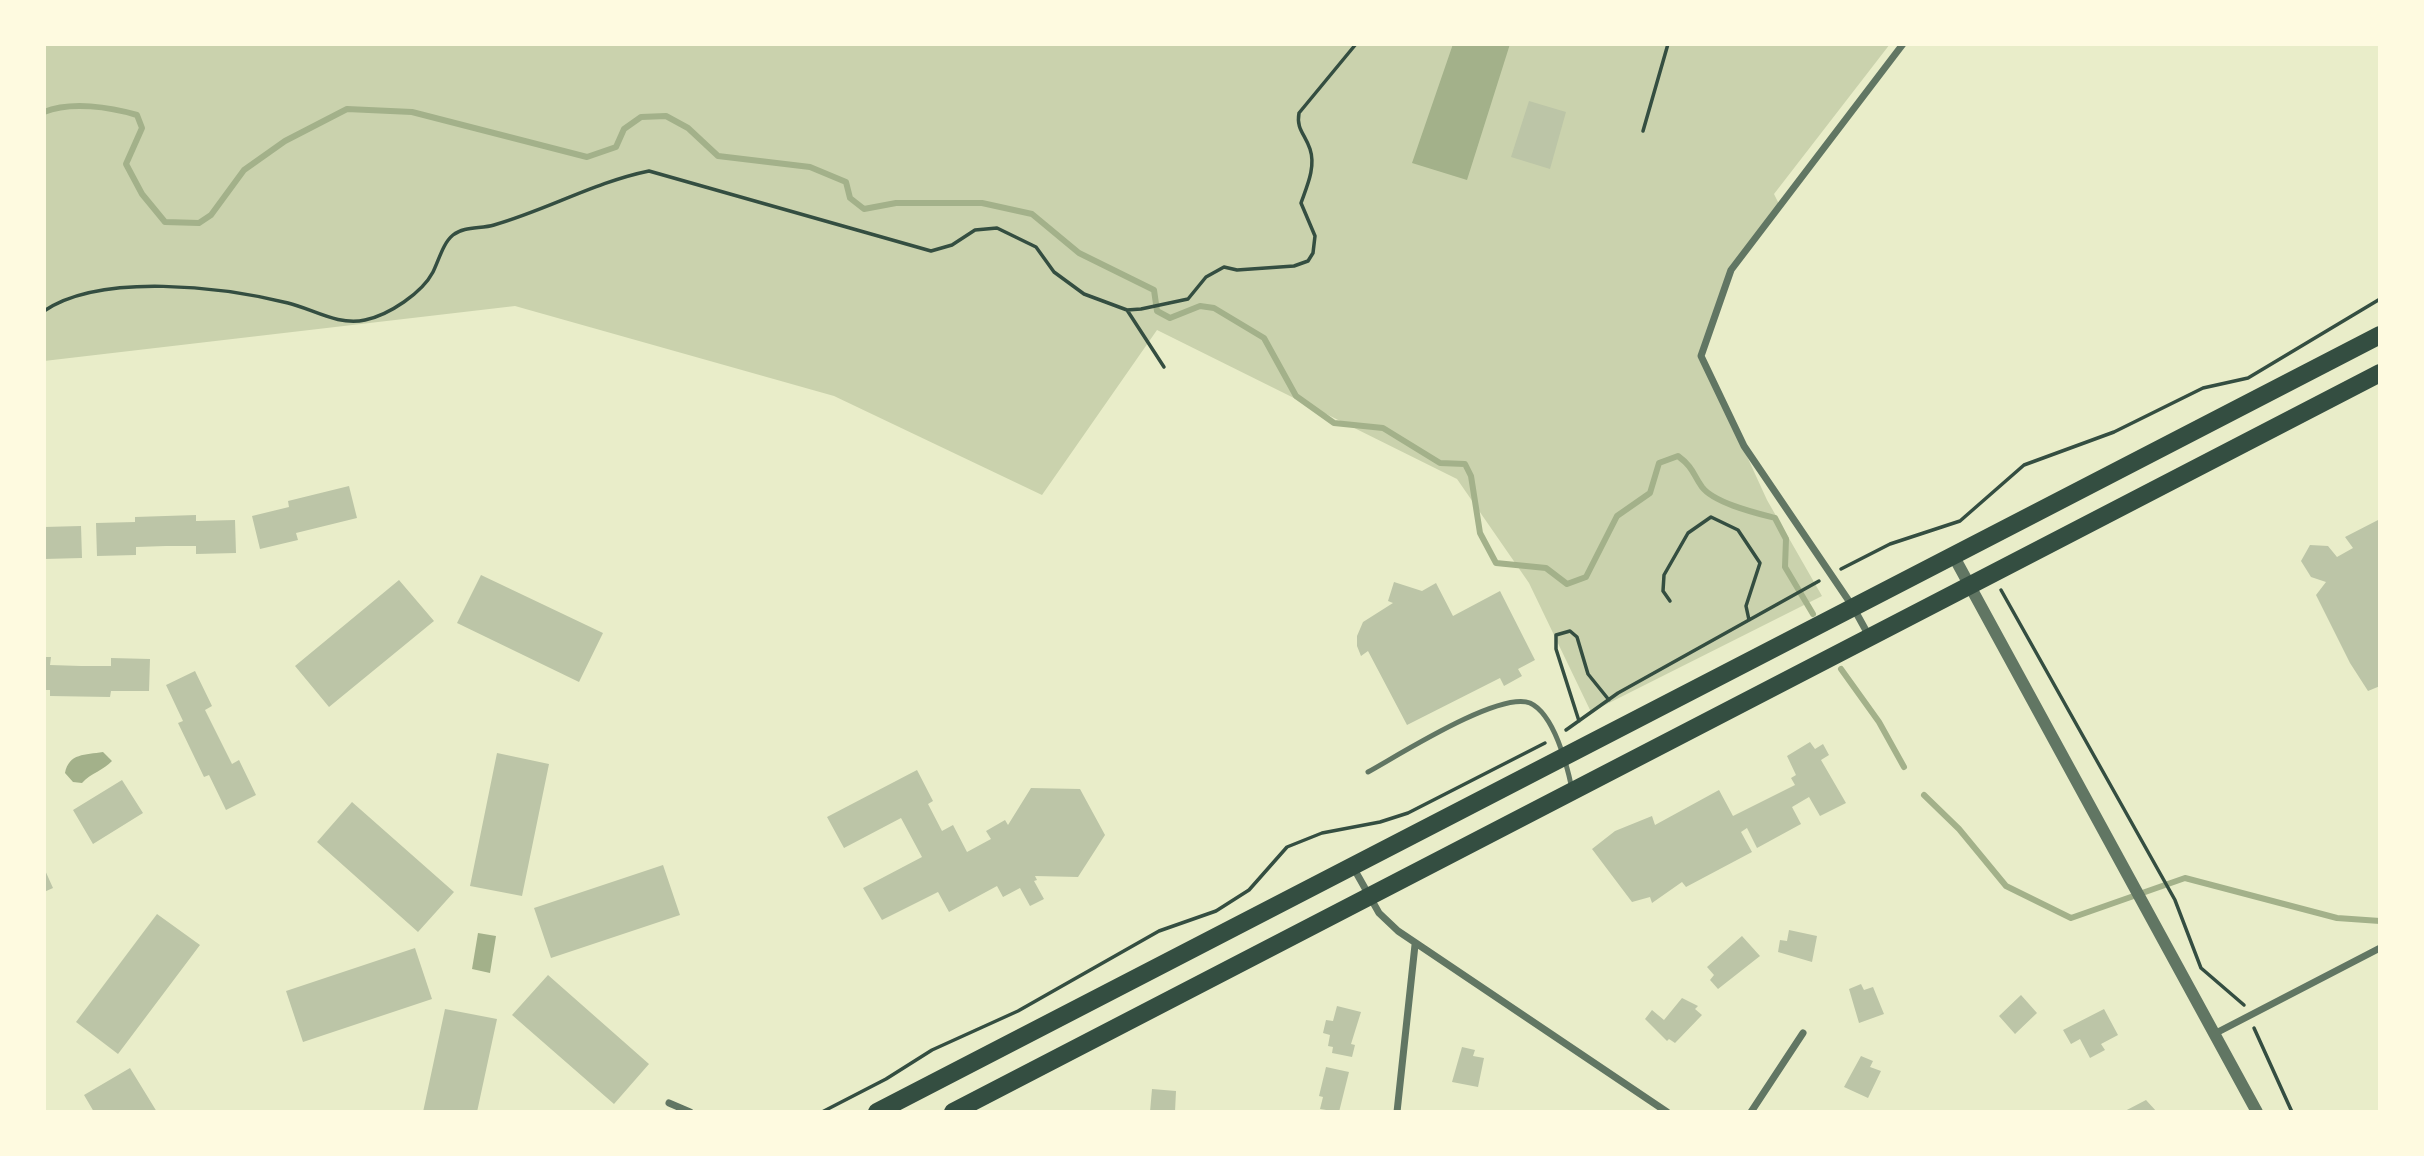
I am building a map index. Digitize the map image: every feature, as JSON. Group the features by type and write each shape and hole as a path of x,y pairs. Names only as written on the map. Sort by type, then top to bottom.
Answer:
{"main road":[{"path":"877,1112 910,1103 1353,867 2380,335"},
{"path":"953,1112 2380,373"}],"street":[{"path":"1869,638 1853,607 1744,446 1701,356 1731,270 1903,44"},
{"path":"1953,555 2258,1112"},
{"path":"1353,867 1379,913 1415,945 1534,1021 1667,1112"},
{"path":"1397,1112 1415,945"},
{"path":"2216,1033 2380,948"},
{"path":"1751,1112 1802,1033"},
{"path":"672,1112 669,1102 691,1112"}],"lane":[{"path":"1368,772 1494,704 1532,704 1543,714 1565,757 1573,792"}],"path":[{"path":"44,311 61,302 106,290 150,284 272,300 325,316 349,321 366,320 420,289 445,244 462,230 490,227 526,216 619,177 649,170 931,251 951,245 975,230 997,228 1036,247 1054,272 1084,294 1127,310 1141,309 1188,299 1206,277 1224,267 1237,270 1294,266 1308,261 1313,253 1315,236 1301,203 1311,173 1310,150 1297,121 1299,113 1356,44"},
{"path":"1643,131 1668,44"},
{"path":"822,1112 886,1079 932,1050 1018,1011 1159,931 1216,911 1249,890 1287,847 1322,833 1380,822 1408,813 1555,736 1609,700 1787,598 1890,544 1960,521 2024,466 2114,432 2203,388 2248,378 2380,299"},
{"path":"1127,310 1164,367"},
{"path":"1670,600 1663,591 1664,575 1688,533 1711,517 1738,530 1760,563 1746,606 1749,620"},
{"path":"1997,582 2175,900 2201,968 2219,986 2235,995 2249,1016 2292,1112"},
{"path":"1579,721 1556,649 1556,635 1561,631 1570,631 1577,637 1588,674 1609,700"}],"shaded area":[{"path":"44,44 1890,44 1774,194 1780,206 1731,270 1701,356 1767,500 1822,596 1591,712 1529,583 1457,479 1157,330 1042,495 834,396 515,306 44,361"},
{"path":"1453,44 1510,44 1467,180 1412,163"},
{"path":"103,752 112,761 82,783 73,782 65,773 74,758"},
{"path":"478,933 496,936 490,973 472,969"}],"building":[{"path":"1529,101 1566,112 1550,169 1511,157"},
{"path":"349,486 357,518 296,533 298,540 260,549 252,516 289,507 288,501"},
{"path":"196,515 196,521 235,520 236,553 196,554 196,546 166,546 136,547 136,555 97,556 96,523 135,522 135,517"},
{"path":"2380,519 2380,686 2368,691 2350,663 2316,595 2326,582 2311,577 2301,561 2310,545 2328,546 2337,557 2353,548 2345,537"},
{"path":"81,526 82,558 44,559 44,527"},
{"path":"481,575 603,633 579,682 457,623"},
{"path":"399,580 434,621 329,707 295,666"},
{"path":"1394,582 1422,591 1436,583 1453,616 1500,591 1535,660 1518,669 1522,676 1504,686 1500,678 1407,725 1368,651 1361,656 1357,646 1357,636 1363,622 1393,603 1388,601"},
{"path":"44,657 51,657 50,665 81,666 111,666 111,658 150,659 149,691 111,691 110,697 50,696 50,690 44,690"},
{"path":"195,671 212,706 205,710 232,764 239,760 256,795 226,810 209,775 204,777 178,723 183,721 166,685"},
{"path":"1810,742 1815,749 1823,744 1829,755 1821,760 1846,803 1820,816 1809,797 1792,807 1801,824 1757,848 1747,828 1741,832 1752,852 1686,887 1682,882 1652,903 1650,897 1632,902 1592,849 1615,831 1652,816 1655,825 1719,790 1733,816 1795,785 1791,778 1796,775 1787,756"},
{"path":"497,753 549,764 522,896 470,886"},
{"path":"917,770 933,801 928,804 942,831 953,825 967,852 991,839 986,831 1005,820 1008,825 1031,788 1080,789 1105,835 1078,877 1035,876 1037,880 1034,881 1044,899 1030,906 1020,888 1003,897 997,886 949,912 938,892 882,920 863,888 922,857 901,818 844,848 827,817"},
{"path":"122,780 143,813 93,844 73,810"},
{"path":"352,802 454,892 418,932 317,842"},
{"path":"663,865 680,915 551,958 534,908"},
{"path":"44,868 53,888 44,892"},
{"path":"157,914 200,945 118,1054 76,1022"},
{"path":"1789,930 1817,936 1812,962 1778,952 1780,940 1787,941"},
{"path":"1742,936 1760,956 1718,989 1710,980 1714,975 1707,967"},
{"path":"415,948 432,999 303,1042 286,991"},
{"path":"548,975 649,1064 614,1104 512,1015"},
{"path":"1861,984 1864,990 1873,987 1884,1014 1859,1023 1849,989"},
{"path":"2021,995 2037,1013 2015,1034 1999,1016"},
{"path":"1682,998 1698,1006 1695,1009 1702,1015 1675,1043 1669,1039 1667,1041 1645,1019 1652,1010 1664,1020"},
{"path":"1337,1006 1361,1012 1351,1044 1355,1045 1352,1057 1332,1053 1333,1047 1328,1046 1330,1035 1323,1033 1326,1020 1333,1021"},
{"path":"445,1009 497,1019 477,1112 423,1112"},
{"path":"2104,1009 2118,1035 2101,1044 2105,1050 2090,1058 2080,1039 2071,1044 2063,1030"},
{"path":"1462,1047 1475,1050 1473,1056 1484,1058 1478,1087 1452,1082"},
{"path":"1861,1056 1873,1061 1870,1067 1881,1071 1868,1098 1844,1087"},
{"path":"1326,1067 1349,1072 1339,1112 1320,1109 1323,1097 1319,1096"},
{"path":"130,1068 157,1112 94,1112 84,1095"},
{"path":"1152,1089 1176,1091 1175,1112 1150,1112"},
{"path":"2146,1100 2157,1112 2123,1112"}],"waterway":[{"path":"44,112 66,107 90,106 137,115 142,128 126,164 142,194 165,222 199,223 211,215 244,170 285,141 347,109 412,112 587,157 616,147 624,129 641,117 666,116 688,128 718,156 810,167 846,182 850,198 864,209 896,203 982,203 1032,214 1079,253 1154,290 1157,311 1170,318 1200,306 1214,308 1264,338 1296,396 1334,423 1383,428 1440,463 1465,464 1471,476 1480,533 1496,563 1546,568 1567,584 1586,577 1617,516 1650,493 1659,463 1678,456 1690,467 1708,493 1736,507 1775,518 1786,539 1785,567 1813,614"},
{"path":"1841,669 1879,722 1904,767"},
{"path":"1924,795 1959,829 2006,886 2071,918 2185,878 2337,918 2380,921"}]}
